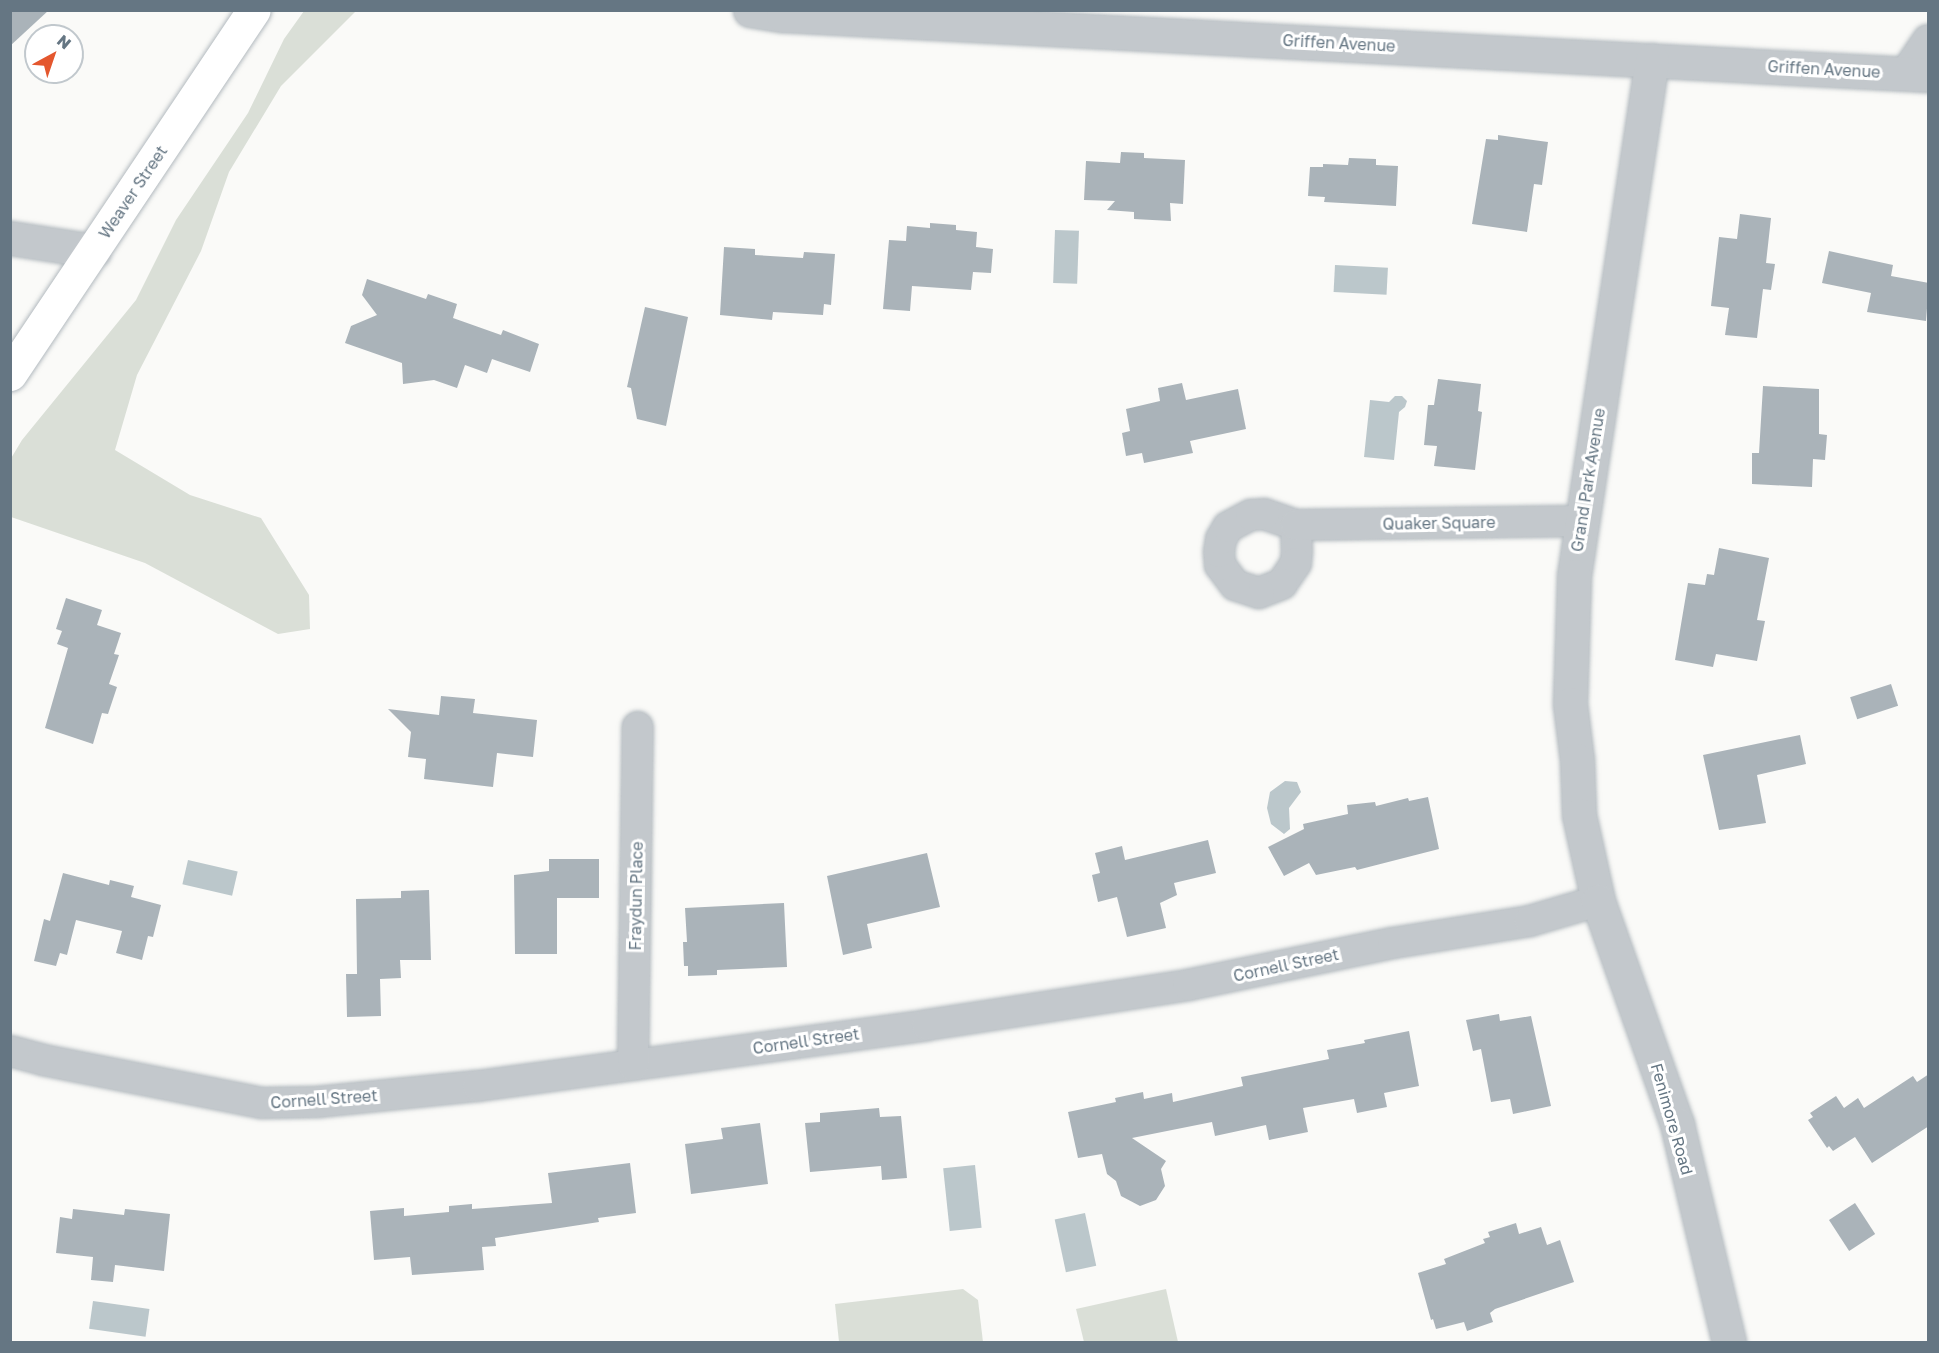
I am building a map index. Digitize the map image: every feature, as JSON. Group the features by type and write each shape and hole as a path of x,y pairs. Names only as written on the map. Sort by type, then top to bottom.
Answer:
{"main road":[{"name":"Weaver Street","path":"10,374 254,10"}],"street":[{"name":"Griffen Avenue","path":"750,10 783,15 1917,75"},
{"path":"1917,75 1929,40"},
{"name":"Grand Park Avenue","path":"1598,901 1579,815 1577,760 1570,704 1574,576 1652,60"},
{"path":"10,238 94,251"},
{"name":"Quaker Square","path":"1296,525 1582,521"},
{"name":"Fraydun Place","path":"633,1065 638,727"},
{"name":"Cornell Street","path":"10,1051 42,1060 262,1103 317,1102 455,1089 1188,985 1393,942 1530,921 1598,901"},
{"name":"Fenimore Road","path":"1598,901 1677,1124 1729,1342"}],"shaded area":[{"path":"304,11 356,11 281,86 229,172 201,251 137,375 115,450 190,495 261,518 309,595 310,629 278,634 145,563 11,517 10,460 22,440 136,300 176,220 248,113 284,39"},
{"path":"1055,230 1079,231 1077,284 1053,283"},
{"path":"1335,265 1388,268 1387,295 1334,292"},
{"path":"1395,396 1402,396 1407,401 1405,407 1399,412 1394,460 1364,457 1370,400 1389,402"},
{"path":"1285,781 1297,782 1301,792 1289,808 1290,829 1284,834 1271,824 1267,808 1270,792"},
{"path":"188,860 238,871 232,896 182,884"},
{"path":"975,1165 982,1228 950,1231 943,1168"},
{"path":"1085,1213 1096,1266 1066,1272 1055,1219"},
{"path":"963,1289 978,1300 983,1342 839,1342 835,1304"},
{"path":"1166,1289 1178,1342 1084,1342 1076,1309"},
{"path":"93,1301 149,1309 146,1337 89,1329"}],"building":[{"path":"10,10 49,10 34,24 24,24 24,33 10,46"},
{"path":"1498,135 1548,142 1542,185 1534,184 1527,232 1472,224 1486,139 1498,140"},
{"path":"1121,152 1144,153 1144,158 1185,160 1183,204 1170,203 1171,221 1134,219 1134,212 1107,210 1115,201 1084,200 1086,161 1120,163"},
{"path":"1349,158 1376,159 1376,165 1398,166 1396,206 1324,202 1325,197 1308,196 1310,167 1323,167 1323,164 1348,165"},
{"path":"1740,214 1771,218 1766,263 1775,264 1771,290 1763,289 1757,338 1725,335 1729,308 1711,306 1719,237 1737,239"},
{"path":"930,223 956,225 956,230 977,232 976,247 993,249 991,273 973,272 971,290 912,286 910,311 883,309 889,240 906,241 907,226 930,228"},
{"path":"724,247 755,249 755,255 803,258 804,252 835,254 831,305 824,304 823,315 773,312 772,320 720,315"},
{"path":"1829,251 1893,265 1891,276 1929,283 1926,321 1867,312 1871,293 1822,283"},
{"path":"367,279 426,299 428,294 457,304 453,318 501,335 503,330 539,344 530,372 492,359 487,373 465,365 457,388 434,380 403,384 402,363 345,343 351,326 377,315 362,295"},
{"path":"645,307 688,317 666,426 637,419 631,388 627,387"},
{"path":"1438,379 1481,384 1478,411 1482,412 1475,470 1434,466 1437,446 1424,445 1428,405 1434,405"},
{"path":"1182,383 1186,400 1238,389 1246,429 1190,441 1193,453 1144,463 1142,453 1126,456 1122,433 1130,431 1126,409 1160,401 1158,388"},
{"path":"1763,386 1819,389 1819,434 1827,435 1825,460 1813,459 1812,487 1752,484 1752,453 1759,453"},
{"path":"1719,548 1769,558 1757,620 1765,621 1757,661 1716,654 1713,667 1675,660 1688,583 1705,585 1707,574 1714,575"},
{"path":"66,598 102,610 97,625 121,633 114,654 119,655 109,684 117,687 108,714 102,713 93,744 45,728 68,648 57,644 62,631 56,629"},
{"path":"1891,684 1898,706 1857,719 1850,697"},
{"path":"441,696 475,699 473,713 537,720 533,757 497,753 493,787 424,779 426,759 408,757 411,732 388,709 439,715"},
{"path":"1800,735 1806,764 1757,775 1766,823 1719,830 1703,755"},
{"path":"1428,797 1439,849 1357,870 1355,867 1316,875 1309,863 1284,876 1268,847 1304,829 1303,824 1348,814 1347,805 1375,802 1376,806 1408,798 1409,801"},
{"path":"1208,840 1216,873 1174,883 1177,895 1160,903 1166,928 1127,937 1117,897 1098,902 1092,875 1100,873 1095,853 1122,846 1125,860"},
{"path":"927,853 940,907 867,924 872,948 843,955 827,876"},
{"path":"549,859 599,859 599,898 557,898 557,954 515,954 514,875 549,871"},
{"path":"63,873 109,885 110,880 134,886 131,897 161,905 153,937 148,936 142,960 116,953 122,931 76,920 67,955 60,953 56,966 34,961 44,919 50,921"},
{"path":"429,890 431,960 400,960 401,978 380,979 381,1016 347,1017 346,974 357,974 356,899 401,898 401,891"},
{"path":"784,903 787,967 717,970 717,975 688,976 688,966 684,966 683,942 687,942 685,908"},
{"path":"1499,1014 1500,1021 1531,1016 1551,1106 1513,1114 1510,1099 1491,1102 1481,1049 1473,1051 1466,1020"},
{"path":"1409,1031 1419,1086 1384,1093 1387,1107 1357,1113 1354,1099 1303,1108 1308,1132 1269,1140 1266,1125 1215,1136 1212,1122 1132,1138 1166,1161 1161,1169 1165,1186 1156,1200 1140,1206 1121,1196 1116,1181 1107,1174 1102,1154 1078,1158 1068,1112 1116,1102 1115,1098 1143,1092 1144,1099 1172,1093 1173,1102 1243,1086 1241,1077 1329,1059 1327,1050"},
{"path":"1929,1074 1929,1126 1872,1163 1855,1137 1833,1151 1829,1146 1827,1148 1808,1120 1813,1117 1810,1113 1836,1096 1844,1108 1858,1098 1864,1108 1913,1076 1917,1082"},
{"path":"879,1108 880,1117 901,1116 907,1178 882,1180 881,1166 810,1172 805,1123 820,1122 820,1113"},
{"path":"760,1123 768,1184 691,1194 685,1144 723,1139 721,1128"},
{"path":"630,1163 636,1213 598,1218 599,1222 495,1238 496,1246 482,1247 484,1270 412,1275 410,1257 374,1260 370,1211 404,1208 404,1216 449,1212 449,1206 472,1204 472,1209 552,1203 548,1173"},
{"path":"1855,1203 1875,1234 1849,1251 1829,1220"},
{"path":"73,1209 124,1215 125,1209 170,1214 164,1271 115,1265 113,1282 91,1280 93,1257 56,1253 60,1217 72,1219"},
{"path":"1516,1223 1519,1234 1541,1227 1547,1245 1560,1240 1574,1282 1495,1309 1490,1313 1493,1322 1467,1331 1464,1322 1436,1329 1433,1319 1431,1320 1418,1273 1446,1264 1444,1259 1485,1243 1483,1239 1490,1237 1488,1232"}]}
